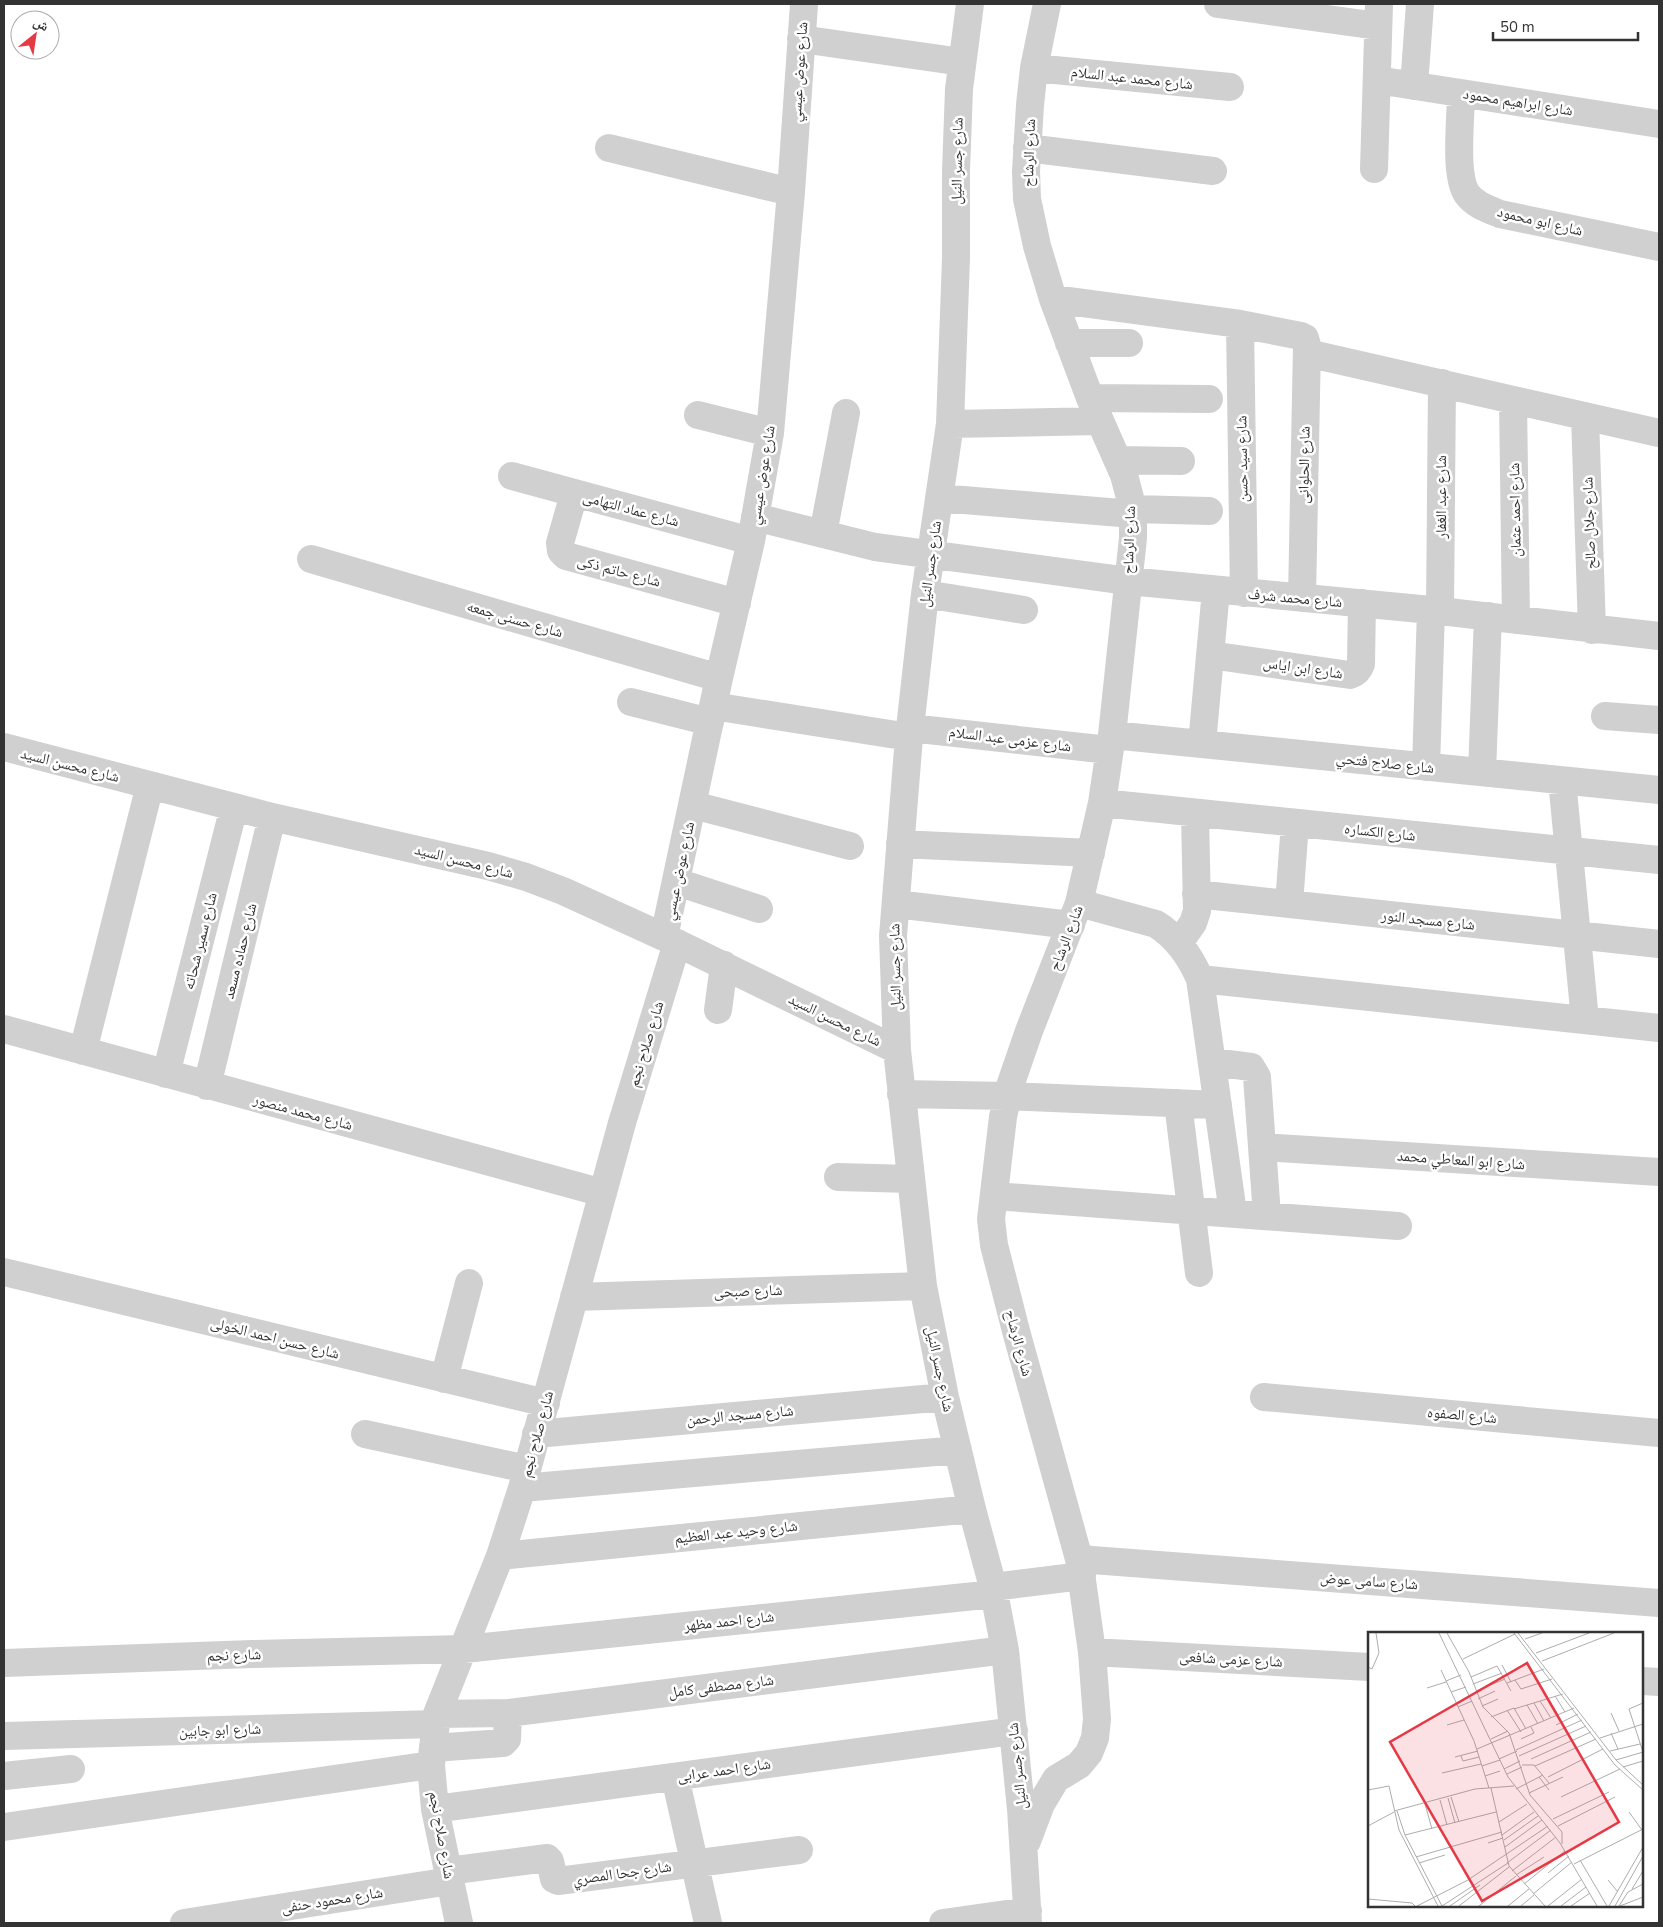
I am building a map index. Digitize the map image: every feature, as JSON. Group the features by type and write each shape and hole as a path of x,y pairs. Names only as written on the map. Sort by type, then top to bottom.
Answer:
{"street":[{"name":"شارع عوض عيسي","path":"670,940 677,882 719,678 753,529 770,433 791,192 804,4"},
{"name":"شارع جسر النيل","path":"970,4 959,89 956,171 956,258 950,424 925,594 909,732 900,844 894,936 897,1050 923,1286 945,1397 994,1591 1005,1650 1014,1731 1028,1917"},
{"name":"شارع الرشاح","path":"1024,1849 1040,1804 1056,1779 1079,1765 1089,1753 1095,1738 1097,1719 1092,1652 1080,1568 994,1245 991,1219 1007,1096 1029,1031 1075,914 1102,803 1111,743 1128,581 1133,512 1118,460 1095,409 1053,299 1037,246 1028,199 1027,148 1034,68 1047,4"},
{"path":"1218,4 1379,15 1374,169"},
{"path":"1414,86 1420,4"},
{"path":"801,39 962,62"},
{"name":"شارع محمد عبد السلام","path":"1034,68 1230,87"},
{"name":"شارع ابراهيم محمود","path":"1377,80 1659,124"},
{"name":"شارع ابو محمود","path":"1461,93 1460,166 1467,193 1478,204 1500,214 1659,247"},
{"path":"609,148 791,192"},
{"path":"1027,148 1212,171"},
{"path":"1053,299 1240,324 1442,383 1659,433"},
{"name":"شارع سيد حسن","path":"1240,324 1244,593"},
{"path":"1069,342 1128,343"},
{"name":"شارع الحلوانى","path":"1302,598 1304,344"},
{"name":"شارع عبد الغفار","path":"1426,767 1436,610 1442,383"},
{"path":"950,424 1210,399"},
{"name":"شارع احمد عثمان","path":"1513,400 1516,620"},
{"path":"823,534 846,413"},
{"path":"698,415 770,433"},
{"name":"شارع جلال صالح","path":"1585,416 1592,630"},
{"path":"1118,460 1181,461"},
{"name":"شارع عماد التهامى","path":"512,476 574,494 753,529 823,534"},
{"name":"شارع حاتم ذكى","path":"574,494 560,543 561,551 566,556 737,603"},
{"path":"939,498 1133,512 1209,511"},
{"name":"شارع محمد شرف","path":"823,534 875,547 1128,581 1436,610 1592,630 1659,636"},
{"name":"شارع حسنى جمعه","path":"311,559 719,678"},
{"path":"1202,744 1216,590"},
{"path":"925,594 1024,610"},
{"name":"شارع ابن اياس","path":"1210,655 1354,674 1361,664 1362,604"},
{"path":"1482,772 1488,616"},
{"name":"شارع عزمى عبد السلام","path":"631,702 712,714 909,732 1111,743"},
{"path":"1605,716 1659,720"},
{"name":"شارع صلاح فتحي","path":"1111,743 1202,744 1659,790"},
{"name":"شارع محسن السيد","path":"4,747 272,817 488,866 526,877 563,891 724,965 897,1050"},
{"path":"1562,780 1585,1020"},
{"path":"83,1051 150,785"},
{"name":"شارع الكساره","path":"1102,803 1659,860"},
{"path":"693,806 850,846"},
{"name":"شارع سمير شحاته","path":"166,1074 234,807"},
{"path":"1179,943 1195,917 1195,813"},
{"name":"شارع حماده مسعد","path":"207,1086 272,817"},
{"path":"1289,904 1295,823"},
{"path":"900,844 1091,853"},
{"path":"677,882 759,909"},
{"name":"شارع مسجد النور","path":"1196,894 1659,944"},
{"path":"896,904 1075,914 1156,924 1167,930 1193,962 1200,979 1233,1213"},
{"name":"شارع صلاح نجم","path":"459,1923 435,1809 434,1738 464,1649 500,1556 524,1478 603,1193 670,940"},
{"path":"718,1010 724,965"},
{"path":"1200,979 1659,1028"},
{"name":"شارع محمد منصور","path":"4,1029 603,1193"},
{"path":"1213,1062 1251,1067 1256,1073 1267,1216"},
{"path":"902,1094 1218,1104"},
{"path":"1178,1103 1199,1272"},
{"name":"شارع ابو المعاطي محمد","path":"1262,1147 1659,1172"},
{"path":"838,1177 911,1178"},
{"path":"994,1196 1192,1209 1398,1226"},
{"name":"شارع حسن احمد الخولى","path":"4,1272 546,1403"},
{"path":"444,1379 468,1283"},
{"name":"شارع صبحى","path":"574,1297 923,1286"},
{"name":"شارع مسجد الرحمن","path":"536,1434 945,1397"},
{"name":"شارع الصفوه","path":"1264,1397 1659,1433"},
{"path":"365,1434 524,1478 958,1450"},
{"name":"شارع وحيد عبد العظيم","path":"500,1556 972,1509"},
{"name":"شارع سامى عوض","path":"994,1591 1080,1568 1659,1603"},
{"name":"شارع احمد مظهر","path":"464,1649 994,1591"},
{"name":"شارع نجم","path":"4,1662 464,1649"},
{"name":"شارع مصطفى كامل","path":"434,1738 508,1714 1005,1650"},
{"name":"شارع عزمى شافعى","path":"1092,1652 1368,1666"},
{"path":"1643,1681 1659,1682"},
{"name":"شارع احمد عرابى","path":"435,1809 1014,1731"},
{"name":"شارع ابو جابين","path":"4,1736 434,1738"},
{"path":"4,1826 434,1738"},
{"path":"4,1776 70,1769"},
{"path":"675,1777 708,1923"},
{"path":"695,1863 800,1850"},
{"name":"شارع جحا المصري","path":"449,1876 547,1858 550,1861 554,1878 558,1881 695,1863"},
{"name":"شارع محمود حنفى","path":"184,1923 449,1876"},
{"path":"943,1923 1028,1917"}]}
